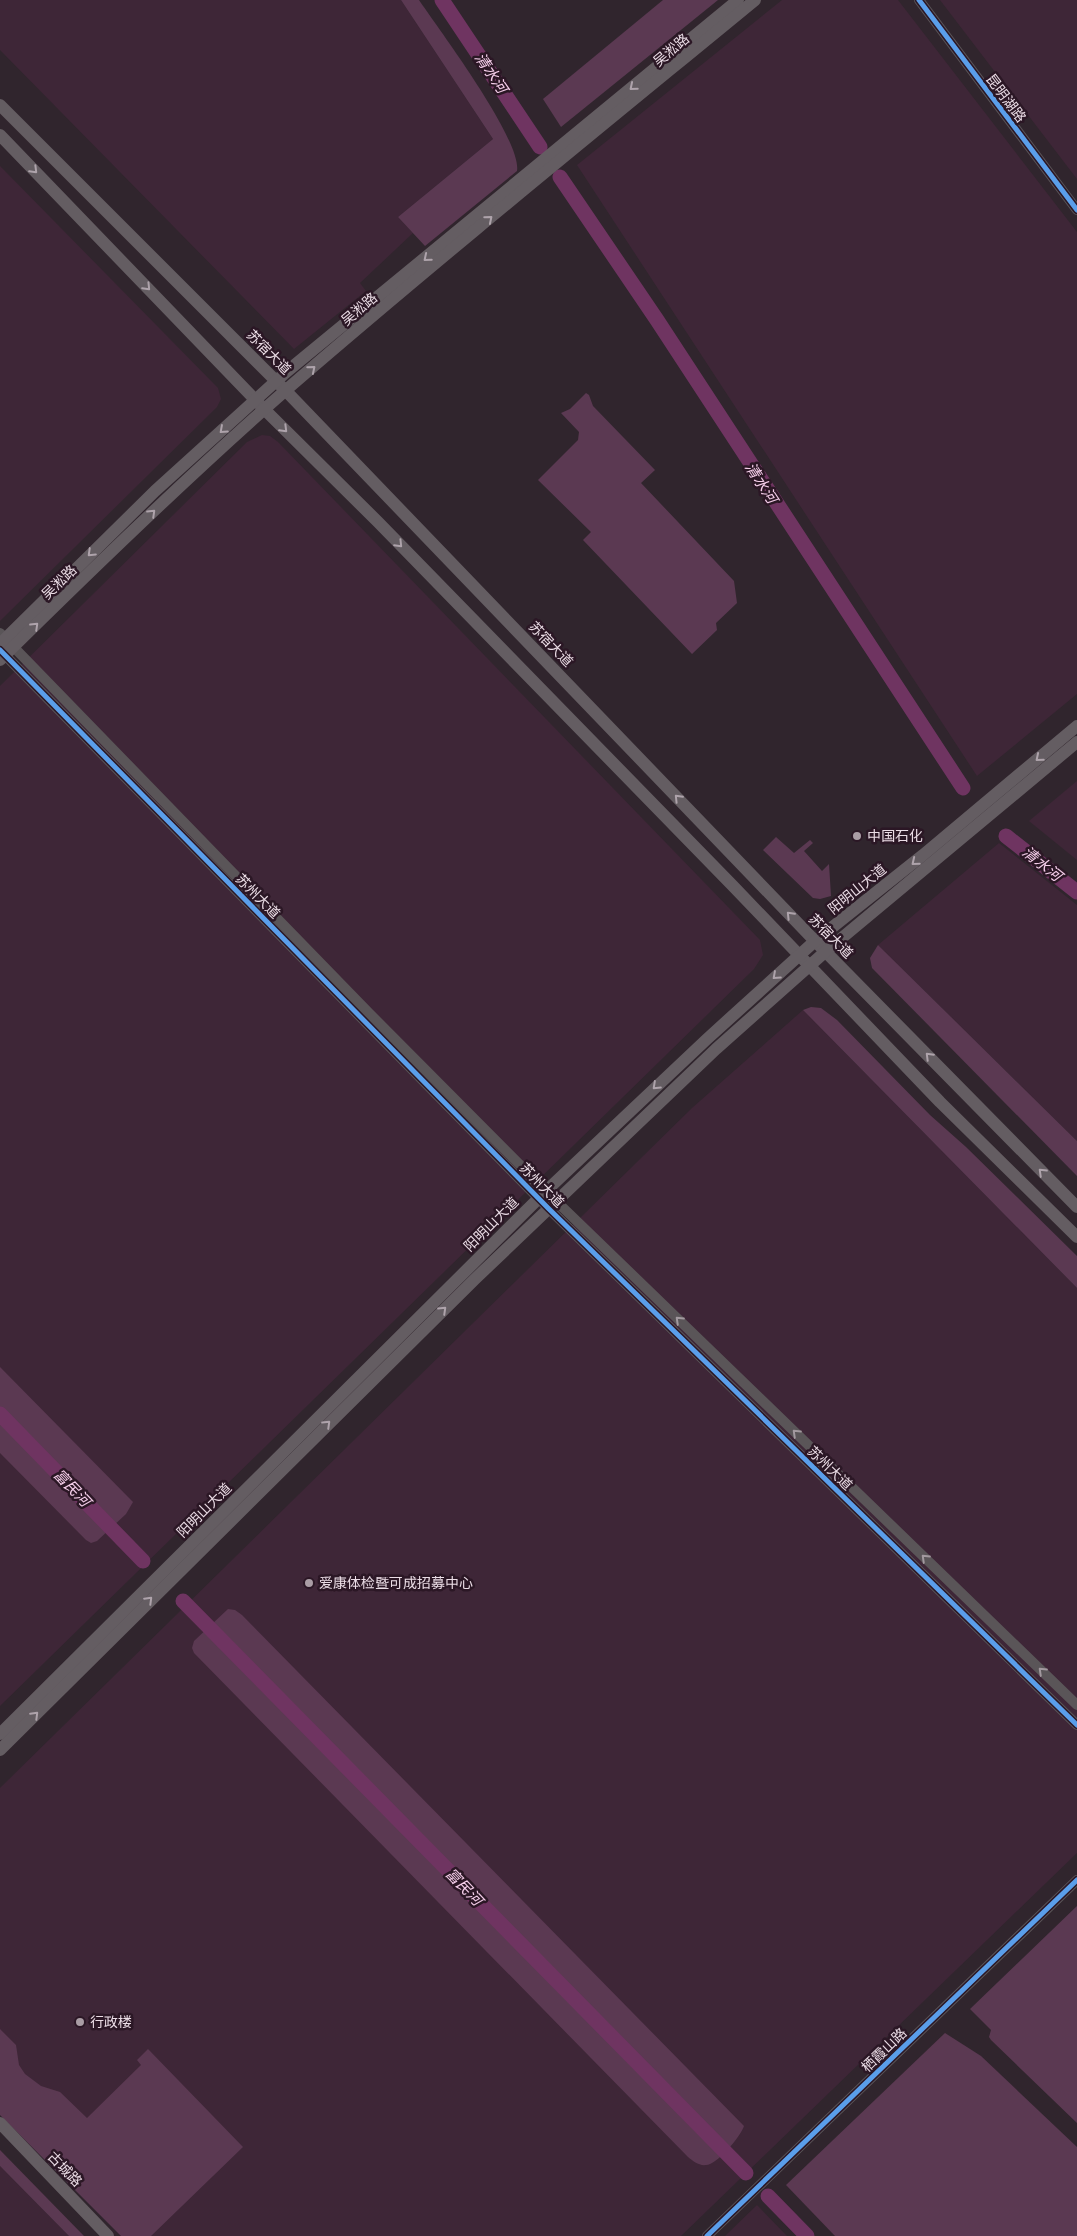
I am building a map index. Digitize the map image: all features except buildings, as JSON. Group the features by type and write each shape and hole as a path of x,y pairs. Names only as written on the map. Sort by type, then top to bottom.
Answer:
{"main road":[{"name":"吴淞路","path":"3,647 186,480 260,405 277,381 738,0"},
{"name":"吴淞路","path":"260,405 286,390 755,0"},
{"name":"苏宿大道","path":"0,105 286,390 815,941 1009,1140 1077,1206"},
{"path":"0,136 260,405 378,522 940,1102 1077,1237"},
{"name":"阳明山大道","path":"0,1734 542,1194 798,955 916,861 1077,726"},
{"name":"阳明山大道","path":"0,1750 283,1466 716,1049 809,966 1077,742"},
{"name":"古城路","path":"0,2123 108,2236"},
{"name":"古城路","path":"0,2135 97,2236"}],"street":[{"name":"昆明湖路","path":"918,0 1077,210"},
{"name":"苏州大道","path":"3,647 542,1194 1077,1725"},
{"name":"苏州大道","path":"553,1205 1077,1705"},
{"name":"栖霞山路","path":"707,2236 1077,1880"}],"shaded area":[{"path":"0,0 401,0 493,139 398,217 413,233 360,283 366,291 294,349 0,50"},
{"path":"401,0 419,0 461,60 494,111 507,136 515,156 517,171 425,246 398,217 493,139"},
{"path":"663,0 718,0 561,127 543,99"},
{"path":"782,0 898,0 1077,232 1077,694 977,776 577,165"},
{"path":"940,0 1077,0 1077,179"},
{"path":"0,166 218,388 221,399 217,407 0,621"},
{"path":"586,393 589,395 593,406 655,470 641,483 734,581 737,603 716,623 717,630 692,654 583,540 591,532 538,480 578,440 579,432 561,413 570,409"},
{"path":"262,435 270,436 278,442 760,940 763,955 754,969 0,1706 0,686 247,442"},
{"path":"1077,781 1077,860 1029,821"},
{"path":"776,837 794,853 810,840 813,843 804,851 822,871 829,864 831,896 820,899 813,898 763,850"},
{"path":"999,843 1077,905 1077,1141 878,945"},
{"path":"878,945 1077,1141 1077,1176 872,968 870,958"},
{"path":"811,1007 821,1008 837,1020 930,1115 966,1147 1077,1256 1077,1288 803,1010"},
{"path":"803,1010 1077,1288 1077,1853 681,2236 126,2236 0,2106 0,1788 692,1108"},
{"path":"0,1367 133,1502 126,1514 97,1541 91,1543 86,1540 0,1453"},
{"path":"228,1609 235,1610 242,1615 744,2126 734,2143 722,2155 711,2164 706,2165 694,2162 688,2157 194,1653 192,1648 194,1641"},
{"path":"1077,1906 1077,2123 991,2040 989,2037 991,2030 970,2009"},
{"path":"0,2029 16,2045 19,2065 25,2074 41,2086 60,2092 87,2118 141,2065 137,2060 148,2049 243,2147 151,2236 121,2236 0,2115"},
{"path":"945,2033 981,2056 1077,2147 1077,2236 835,2236 786,2185"},
{"path":"0,2150 84,2236 69,2236 0,2166"},
{"path":"0,2166 69,2236 0,2236"},
{"path":"757,2205 787,2236 725,2236"}],"waterway":[{"name":"清水河","path":"442,0 540,147"},
{"name":"清水河","path":"560,177 657,320 963,788"},
{"name":"清水河","path":"1006,836 1077,892"},
{"name":"富民河","path":"0,1414 143,1561"},
{"name":"富民河","path":"183,1601 746,2173"},
{"name":"富民河","path":"768,2196 807,2236"}],"cycle path":[{"path":"919,0 1077,210"},
{"path":"0,650 549,1209 1077,1725"},
{"path":"707,2236 1077,1880"}],"place":[{"name":"中国石化","path":"857,836"},
{"name":"爱康体检暨可成招募中心","path":"309,1583"},
{"name":"行政楼","path":"80,2022"}]}
